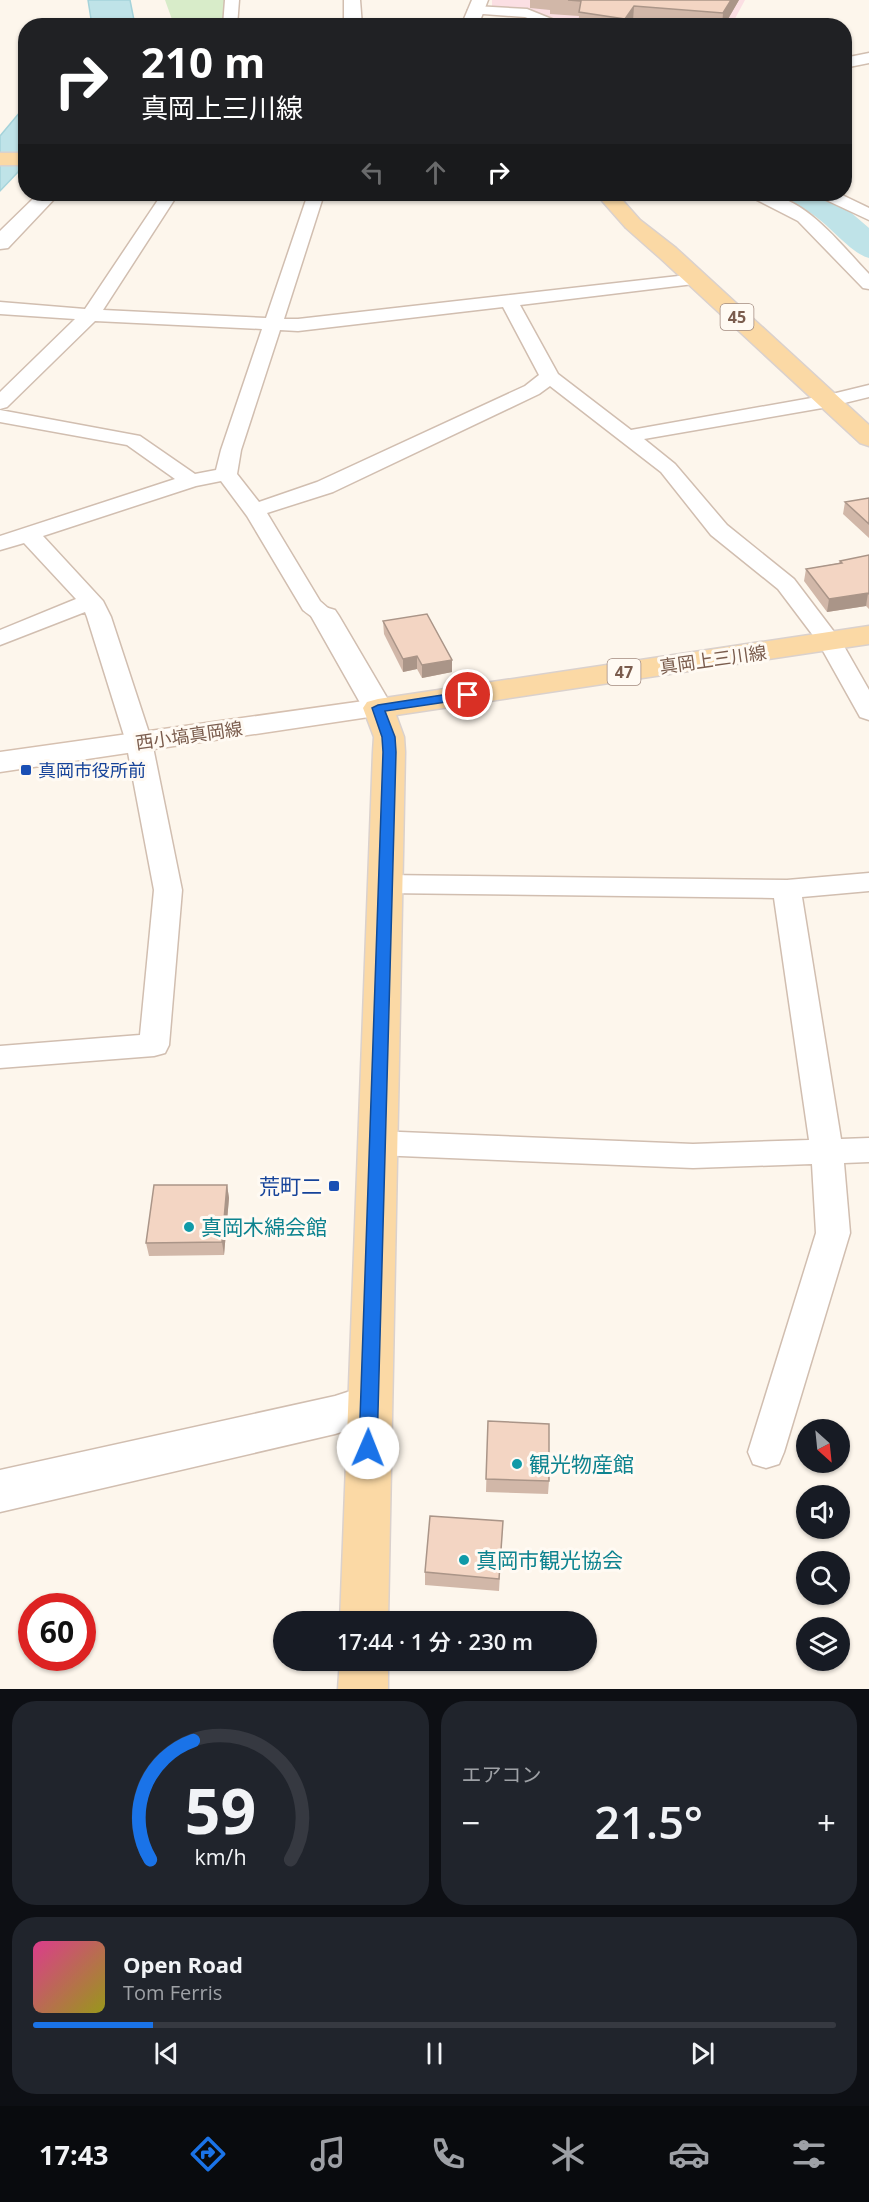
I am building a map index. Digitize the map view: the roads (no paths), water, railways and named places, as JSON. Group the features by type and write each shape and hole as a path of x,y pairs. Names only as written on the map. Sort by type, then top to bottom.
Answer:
{"main road":[{"path":"0,159 18,159"},
{"name":"45","path":"612,201 633,224 869,438"},
{"name":"真岡上三川線","path":"378,708 869,635"},
{"path":"364,1611 389,752 389,737 378,708"},
{"path":"363,1689 364,1671"}],"street":[{"path":"231,18 232,0"},
{"path":"352,0 353,18"},
{"path":"475,12 527,13 540,18"},
{"path":"852,61 869,58"},
{"path":"852,199 869,193"},
{"path":"0,243 42,201"},
{"path":"0,403 90,315 165,201"},
{"path":"314,201 231,450 226,474 254,510 311,605 326,616 378,708"},
{"path":"773,201 804,217 869,284"},
{"path":"844,202 869,215"},
{"path":"0,308 90,315 298,325 696,279"},
{"path":"509,301 550,377 668,468 719,530 786,584 829,641 869,712"},
{"path":"254,510 291,500 325,487 532,390 550,377"},
{"path":"629,436 869,392"},
{"path":"0,416 134,440 191,481"},
{"path":"0,543 191,481 226,474"},
{"path":"0,1057 154,1045 168,890 139,742 99,616 91,601 28,534"},
{"path":"0,638 91,601"},
{"name":"西小塙真岡線","path":"0,762 378,708"},
{"path":"384,884 787,889 869,882"},
{"path":"766,1452 833,1233 827,1153 787,889"},
{"path":"376,1143 693,1156 869,1150"},
{"path":"0,1491 335,1415 369,1404"}],"water":[{"path":"88,0 130,0 134,18 91,18"},
{"path":"18,114 18,172 0,191 0,136"}],"waterway":[{"path":"812,201 836,216 869,248"}],"place":[{"name":"真岡市役所前","path":"26,770"},
{"name":"荒町二","path":"334,1186"},
{"name":"真岡木綿会館","path":"189,1227"},
{"name":"観光物産館","path":"517,1464"},
{"name":"真岡市観光協会","path":"464,1560"}]}
